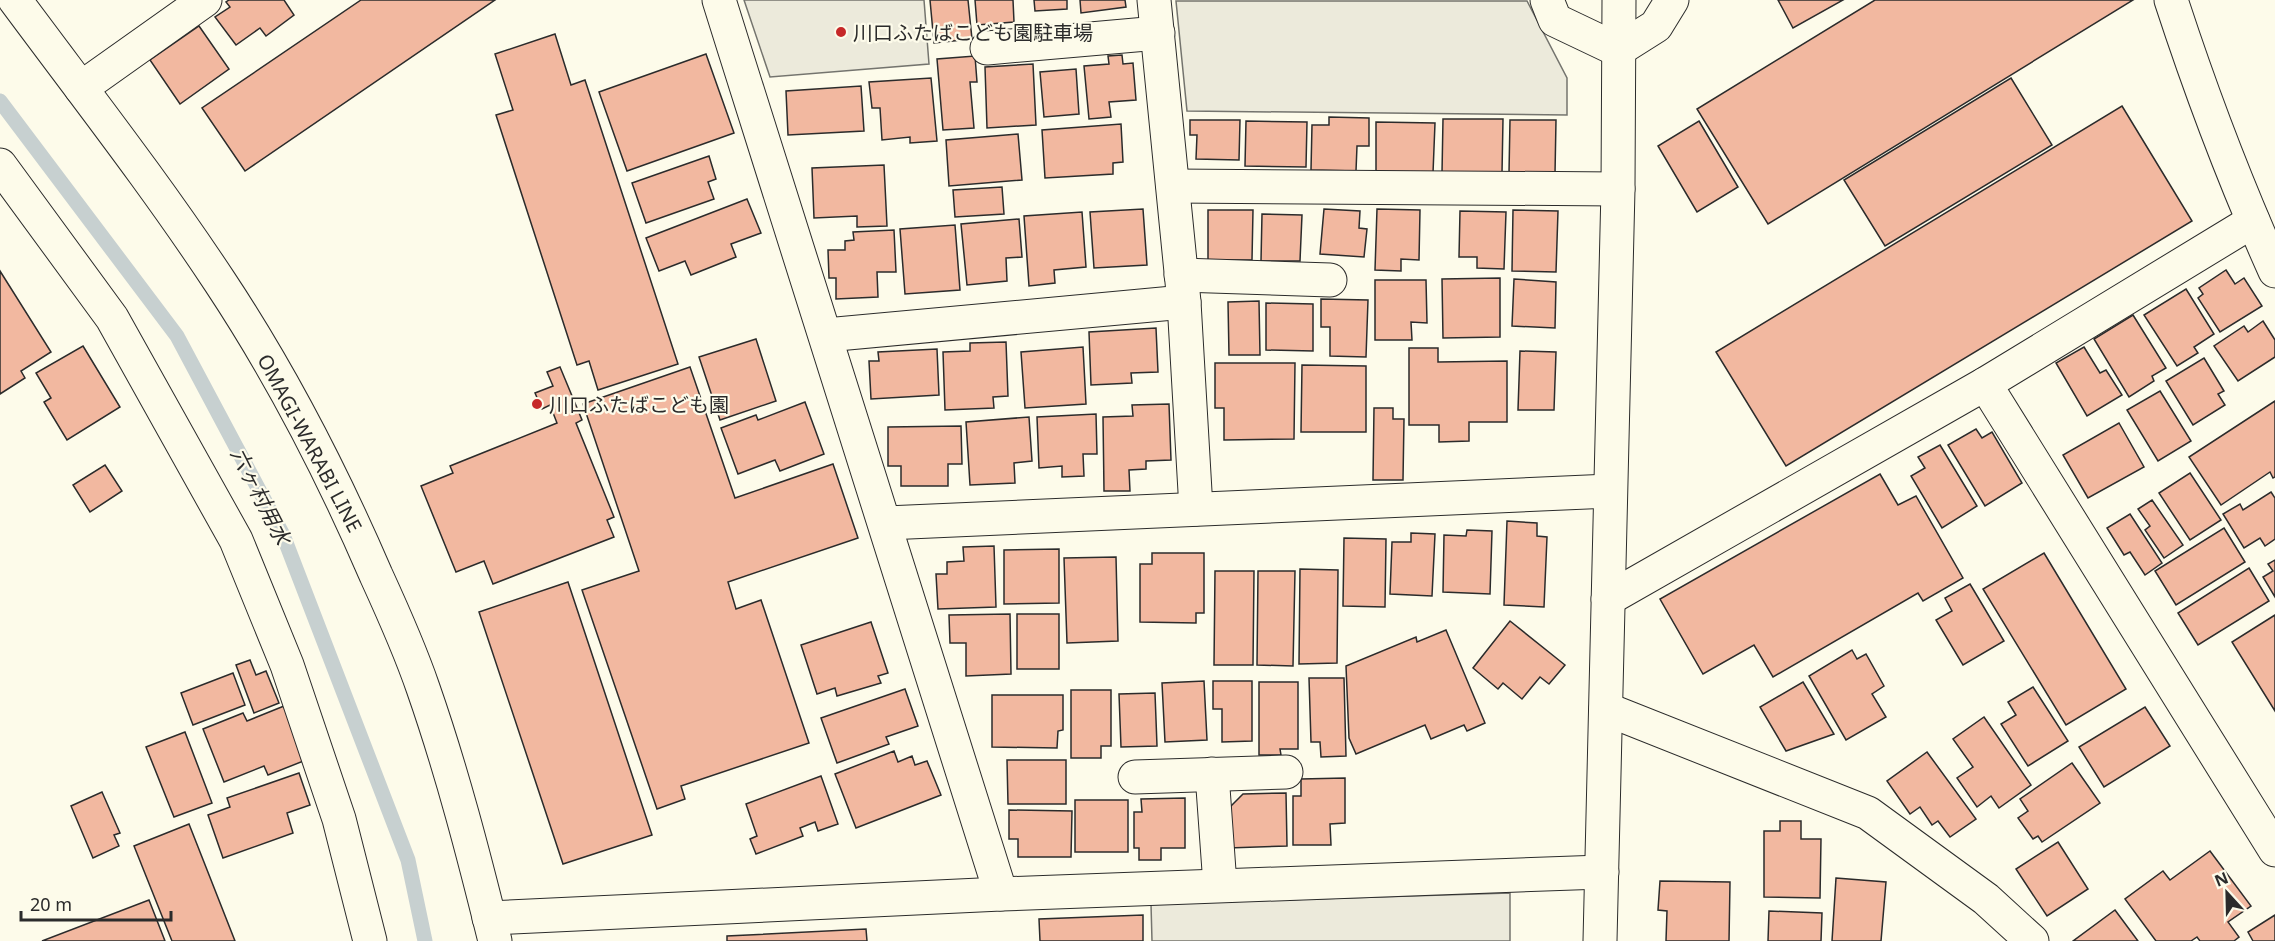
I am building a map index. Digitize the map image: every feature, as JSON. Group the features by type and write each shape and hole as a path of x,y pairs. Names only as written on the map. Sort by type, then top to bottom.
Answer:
{"street":[{"name":"OMAGI-WARABI LINE","path":"15,0 81,88 220,283 265,355 311,437 352,520 423,687 466,829 492,930"},
{"path":"81,88 206,0"},
{"path":"719,0 804,273 886,523 1001,894"},
{"path":"1155,0 1183,289 1196,509"},
{"path":"1548,0 1555,20 1618,50"},
{"path":"1600,941 1618,189 1619,0"},
{"path":"1618,50 1656,26 1672,0"},
{"path":"2171,0 2201,92 2275,271"},
{"path":"987,48 1158,33"},
{"path":"0,165 112,318 236,540 287,665 331,797 370,941"},
{"path":"1173,186 1618,189"},
{"path":"1608,598 1985,384 2253,221"},
{"path":"826,335 1183,289 1330,280"},
{"path":"1985,384 2275,850"},
{"path":"886,523 1611,491"},
{"path":"1606,709 1869,813 1986,899 2032,941"},
{"path":"1135,777 1286,771"},
{"path":"1212,774 1220,885"},
{"path":"492,930 1001,894 1602,872"}],"shaded area":[{"name":"川口ふたばこども園駐車場","path":"744,0 924,0 929,64 770,77"},
{"path":"1176,1 1527,1 1567,78 1567,115 1187,111"},
{"path":"1510,893 1510,941 1152,941 1151,904"}],"building":[{"path":"229,0 284,0 294,15 266,36 260,28 236,45 215,17 230,7 226,2"},
{"path":"361,0 495,0 245,171 202,108"},
{"path":"930,0 968,0 972,39 934,43"},
{"path":"975,0 1013,0 1014,22 977,25"},
{"path":"1034,0 1067,0 1067,9 1035,11"},
{"path":"1080,0 1125,0 1126,7 1081,13"},
{"path":"1778,0 1843,0 1793,28"},
{"path":"1875,0 2133,0 1768,224 1697,109"},
{"path":"199,26 229,69 180,104 150,60"},
{"path":"555,34 571,85 585,80 678,364 598,390 589,361 577,365 496,115 513,110 495,54"},
{"path":"706,54 734,133 627,171 599,92"},
{"path":"1122,55 1123,64 1133,63 1136,100 1109,102 1111,117 1089,119 1084,66 1109,64 1108,56"},
{"path":"975,56 977,82 970,82 974,128 943,130 937,59"},
{"path":"1033,64 1036,125 987,128 985,67"},
{"path":"1076,69 1079,114 1044,117 1040,72"},
{"path":"931,78 937,141 910,143 910,137 882,140 880,108 872,108 869,82"},
{"path":"2011,78 2052,145 1885,246 1844,180"},
{"path":"861,86 864,131 788,135 786,91"},
{"path":"2122,106 2192,221 1786,466 1716,352"},
{"path":"1329,117 1369,118 1369,146 1357,146 1356,171 1311,170 1312,125 1329,125"},
{"path":"1443,119 1503,119 1502,173 1442,173"},
{"path":"1190,120 1240,120 1239,160 1196,159 1197,135 1190,135"},
{"path":"1510,120 1556,120 1555,174 1509,173"},
{"path":"1246,121 1307,122 1306,167 1245,166"},
{"path":"1699,121 1738,187 1697,212 1658,146"},
{"path":"1376,122 1435,123 1433,173 1376,173"},
{"path":"1121,124 1123,162 1113,163 1113,174 1045,178 1042,130"},
{"path":"1018,134 1022,180 949,186 946,140"},
{"path":"709,156 716,179 708,182 714,199 646,223 632,183"},
{"path":"884,165 887,226 857,227 857,216 814,218 812,168"},
{"path":"1002,187 1004,214 955,217 953,190"},
{"path":"747,199 761,233 731,244 736,257 691,275 685,261 659,271 646,238"},
{"path":"1143,209 1147,265 1094,268 1090,212"},
{"path":"1324,209 1360,211 1359,228 1367,229 1364,257 1320,254"},
{"path":"1377,209 1420,210 1419,260 1401,259 1401,271 1375,270"},
{"path":"1208,210 1253,210 1252,260 1208,260"},
{"path":"1513,210 1558,211 1556,272 1512,271"},
{"path":"1460,211 1506,212 1504,269 1477,268 1477,257 1459,257"},
{"path":"1082,212 1086,267 1054,270 1055,283 1029,286 1024,216"},
{"path":"1262,214 1302,215 1300,261 1261,261"},
{"path":"1019,219 1022,257 1006,258 1007,281 967,285 961,224"},
{"path":"955,225 960,290 905,294 900,229"},
{"path":"894,230 896,272 877,272 878,297 836,299 836,278 829,278 828,250 845,250 845,241 854,240 853,232"},
{"path":"2226,270 2235,284 2244,278 2262,306 2220,332 2198,298 2203,294 2199,288"},
{"path":"0,271 51,352 21,371 25,378 0,394"},
{"path":"1500,278 1500,337 1443,338 1442,279"},
{"path":"1514,279 1556,282 1555,328 1512,326"},
{"path":"1375,280 1426,280 1427,323 1411,322 1412,340 1375,340"},
{"path":"2186,289 2214,334 2194,347 2198,353 2177,366 2144,315"},
{"path":"1321,299 1368,300 1366,357 1330,356 1330,327 1321,327"},
{"path":"1259,301 1260,355 1229,355 1228,302"},
{"path":"1266,303 1313,304 1313,351 1266,350"},
{"path":"2133,315 2166,368 2152,376 2154,381 2129,397 2094,339"},
{"path":"2263,321 2275,340 2275,357 2238,381 2214,346 2244,326 2248,332"},
{"path":"1156,328 1158,372 1131,373 1132,383 1091,385 1089,332"},
{"path":"756,339 776,401 720,420 699,357"},
{"path":"1006,342 1008,396 993,397 994,408 945,410 943,352 970,351 970,343"},
{"path":"83,346 120,407 67,440 44,402 51,398 36,373"},
{"path":"1083,347 1086,404 1025,408 1021,352"},
{"path":"2084,347 2100,373 2106,370 2122,395 2087,416 2056,363"},
{"path":"1409,348 1438,348 1438,362 1507,361 1507,422 1469,422 1469,441 1439,442 1439,425 1409,425"},
{"path":"937,349 939,395 871,399 869,361 879,361 878,352"},
{"path":"1520,351 1556,352 1554,410 1518,410"},
{"path":"2204,358 2224,391 2218,394 2225,405 2193,425 2166,381"},
{"path":"1215,363 1295,363 1294,439 1224,440 1224,408 1215,408"},
{"path":"1302,365 1366,366 1366,432 1301,432"},
{"path":"560,367 582,420 576,423 614,517 607,520 614,537 493,584 484,561 456,572 421,486 453,473 450,466 557,423 550,405 542,409 535,393 553,386 547,372"},
{"path":"690,367 735,498 833,464 858,538 728,582 736,609 761,600 809,743 681,786 685,799 657,809 582,590 639,571 583,404"},
{"path":"2160,391 2191,441 2158,461 2127,410"},
{"path":"2275,401 2275,477 2273,478 2270,472 2221,505 2189,457"},
{"path":"805,402 824,454 780,471 775,460 738,474 721,428 756,415 758,420"},
{"path":"1169,404 1171,460 1146,461 1146,469 1129,470 1130,491 1104,491 1103,417 1133,416 1132,405"},
{"path":"1374,408 1393,408 1393,419 1404,419 1403,480 1373,480"},
{"path":"1096,414 1097,454 1083,454 1084,476 1062,477 1062,466 1039,468 1037,417"},
{"path":"1029,417 1032,461 1014,463 1015,483 970,485 966,422"},
{"path":"2119,423 2144,467 2088,498 2063,455"},
{"path":"961,426 962,464 948,464 948,486 901,486 901,466 888,466 888,427"},
{"path":"1976,429 1982,438 1992,432 2022,483 1985,506 1948,445"},
{"path":"1940,445 1977,506 1942,528 1911,476 1925,468 1918,457"},
{"path":"105,465 122,491 90,512 73,485"},
{"path":"2190,473 2221,520 2190,540 2159,493"},
{"path":"1880,474 1898,505 1916,496 1963,578 1923,601 1918,593 1773,677 1754,645 1703,674 1660,599"},
{"path":"2271,492 2275,498 2275,539 2265,546 2260,538 2244,548 2223,514 2240,504 2243,510"},
{"path":"2152,500 2183,545 2164,558 2145,530 2150,526 2138,509"},
{"path":"2130,514 2162,563 2145,575 2130,552 2124,555 2107,528"},
{"path":"1507,521 1537,523 1537,536 1547,537 1544,607 1504,605"},
{"path":"2224,528 2245,562 2176,605 2155,571"},
{"path":"1467,530 1492,531 1490,594 1443,592 1444,535 1466,536"},
{"path":"1411,533 1435,534 1432,596 1390,594 1392,542 1411,542"},
{"path":"1344,538 1386,539 1385,607 1343,606"},
{"path":"994,546 996,607 938,609 936,574 947,574 947,562 964,561 963,547"},
{"path":"1059,549 1059,603 1004,604 1004,550"},
{"path":"1152,553 1204,553 1204,613 1196,613 1196,623 1140,622 1140,564 1152,564"},
{"path":"2044,553 2126,689 2066,725 1983,589"},
{"path":"1116,557 1118,641 1067,643 1064,558"},
{"path":"2275,560 2275,597 2263,577 2273,571 2268,564"},
{"path":"2249,568 2269,601 2198,645 2178,613"},
{"path":"1300,569 1338,570 1337,663 1299,664"},
{"path":"1215,571 1254,571 1253,665 1214,665"},
{"path":"1258,571 1295,571 1293,666 1257,665"},
{"path":"568,582 652,835 563,864 479,612"},
{"path":"1970,584 2004,641 1963,665 1936,620 1952,611 1945,598"},
{"path":"1010,614 1011,674 966,676 966,643 950,643 949,615"},
{"path":"1017,614 1059,614 1059,669 1017,669"},
{"path":"2275,615 2275,711 2232,642"},
{"path":"1510,621 1565,665 1549,684 1540,677 1522,699 1503,683 1498,689 1473,668"},
{"path":"871,622 888,673 878,676 881,683 837,696 835,688 817,694 801,645"},
{"path":"1446,630 1485,723 1467,731 1464,725 1431,739 1425,725 1356,754 1349,738 1346,666 1416,637 1417,642"},
{"path":"1852,650 1857,659 1866,654 1884,686 1872,694 1886,717 1846,740 1809,676"},
{"path":"250,660 256,675 266,671 279,703 254,713 236,665"},
{"path":"233,673 245,705 193,725 181,693"},
{"path":"1309,678 1344,678 1346,756 1321,757 1320,742 1311,742"},
{"path":"1204,681 1207,740 1165,742 1162,683"},
{"path":"1213,681 1252,681 1252,741 1222,742 1222,709 1213,709"},
{"path":"1259,682 1298,682 1298,749 1280,749 1281,755 1259,755"},
{"path":"1803,682 1834,734 1786,751 1760,707"},
{"path":"2033,687 2068,741 2028,766 2001,724 2016,715 2008,702"},
{"path":"905,689 918,726 886,737 889,744 837,763 821,718"},
{"path":"1071,690 1111,690 1111,746 1101,746 1101,758 1071,758"},
{"path":"1155,693 1157,746 1121,747 1119,694"},
{"path":"992,695 1063,695 1063,730 1058,731 1057,748 992,747"},
{"path":"284,706 306,760 268,775 264,766 224,782 203,729 243,713 247,721"},
{"path":"2145,707 2170,746 2104,787 2079,747"},
{"path":"1984,717 2031,785 1999,808 1991,796 1977,807 1957,778 1973,767 1953,739"},
{"path":"185,732 212,803 174,817 146,747"},
{"path":"894,751 898,762 912,756 915,765 927,761 941,795 856,828 835,774"},
{"path":"1927,752 1976,819 1950,837 1938,821 1932,825 1920,807 1910,814 1887,781"},
{"path":"1007,760 1066,760 1066,804 1008,804"},
{"path":"2072,763 2100,803 2042,842 2038,836 2033,839 2018,818 2028,811 2020,799"},
{"path":"299,773 310,805 287,813 293,833 223,858 208,815 230,807 227,798"},
{"path":"821,776 838,824 818,831 815,822 800,828 803,836 756,854 750,839 757,836 746,804"},
{"path":"1345,778 1345,823 1330,824 1331,845 1293,845 1293,796 1301,796 1301,779"},
{"path":"102,792 120,833 114,835 119,846 93,858 71,806"},
{"path":"1286,793 1287,846 1228,848 1227,810 1243,794"},
{"path":"1185,798 1185,848 1161,848 1161,860 1139,860 1139,848 1134,848 1134,812 1142,812 1141,799"},
{"path":"1075,800 1128,800 1128,852 1075,852"},
{"path":"1009,810 1072,811 1071,857 1018,857 1018,839 1009,839"},
{"path":"1780,821 1801,821 1801,839 1821,839 1820,898 1764,897 1764,831 1780,831"},
{"path":"189,824 235,941 172,941 134,846"},
{"path":"2058,842 2088,889 2047,916 2016,869"},
{"path":"2210,851 2251,906 2228,922 2239,937 2234,941 2200,941 2197,937 2191,941 2156,941 2125,899 2163,871 2170,880"},
{"path":"1836,878 1886,882 1881,941 1832,941"},
{"path":"1660,881 1730,882 1729,941 1666,941 1667,911 1658,910"},
{"path":"149,900 165,941 42,941"},
{"path":"2115,910 2138,941 2073,941"},
{"path":"1769,911 1822,913 1821,941 1768,941"},
{"path":"1143,915 1143,941 1040,941 1039,919"},
{"path":"2275,915 2275,941 2253,941 2248,932"},
{"path":"866,929 867,941 727,941 727,936"}],"waterway":[{"name":"六ヶ村用水","path":"0,101 177,336 283,535 408,860 425,941"}],"place":[{"name":"川口ふたばこども園駐車場","path":"841,32"},
{"name":"川口ふたばこども園","path":"537,404"}]}
